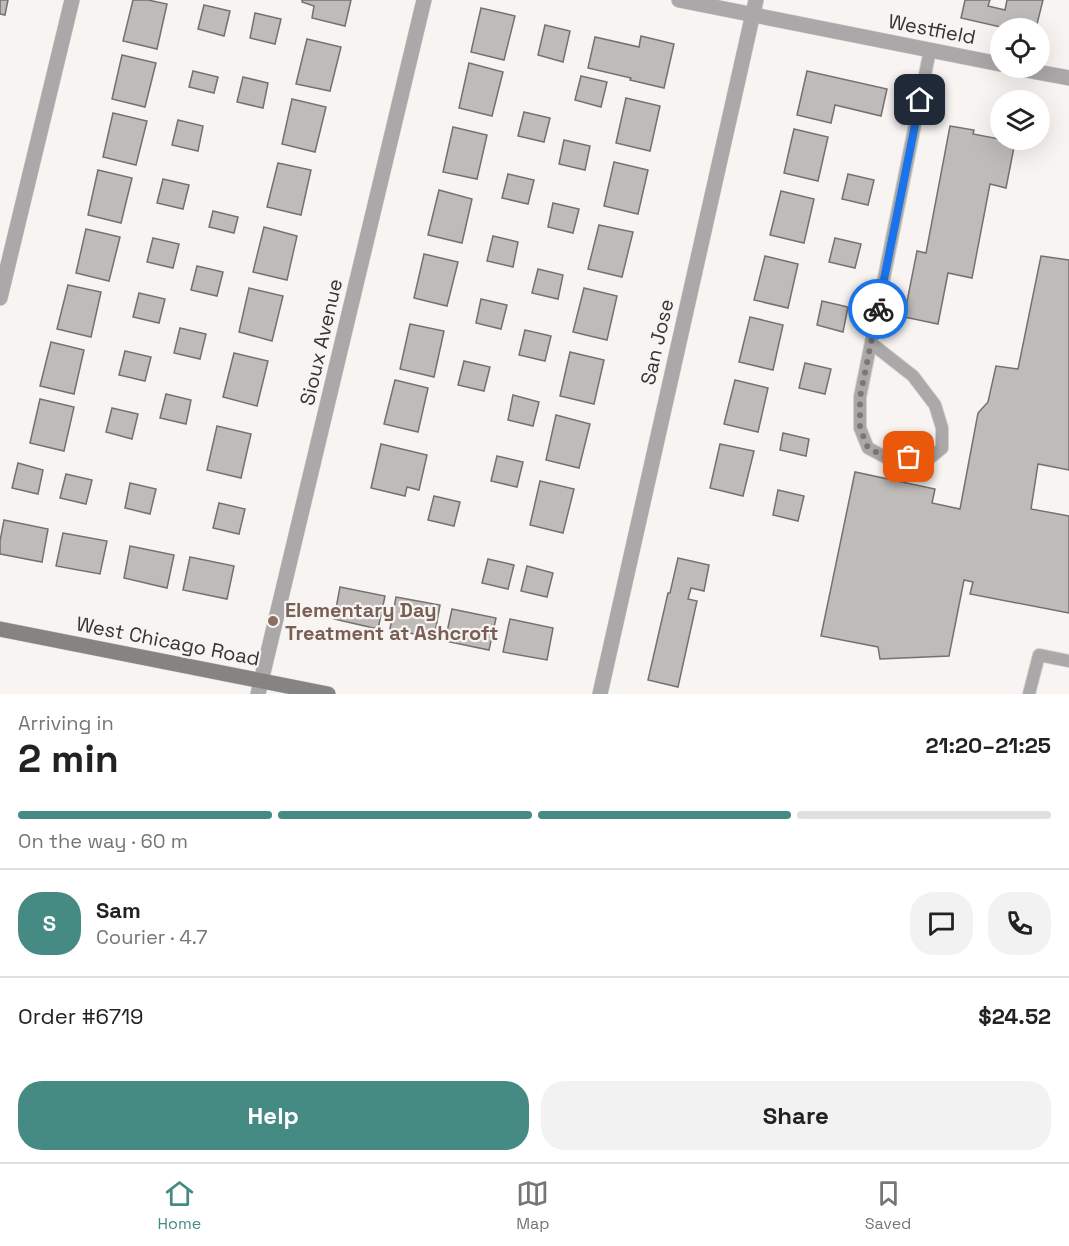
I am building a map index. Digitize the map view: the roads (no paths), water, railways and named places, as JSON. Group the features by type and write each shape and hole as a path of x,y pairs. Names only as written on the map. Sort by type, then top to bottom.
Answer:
{"street":[{"path":"0,298 72,0"},
{"name":"Sioux Avenue","path":"260,687 424,0"},
{"name":"Westfield","path":"679,0 755,7 930,50 990,62"},
{"name":"San Jose","path":"600,694 755,7"},
{"path":"1050,74 1069,78"},
{"name":"West Chicago Road","path":"0,629 260,687 328,694"}],"lane":[{"path":"871,343 913,376 935,405 942,428 942,448 931,457 887,458 868,448 860,428 860,397 930,50"},
{"path":"1029,694 1039,655 1069,661"}],"place":[{"name":"Elementary Day Treatment at Ashcroft","path":"273,621"}]}
